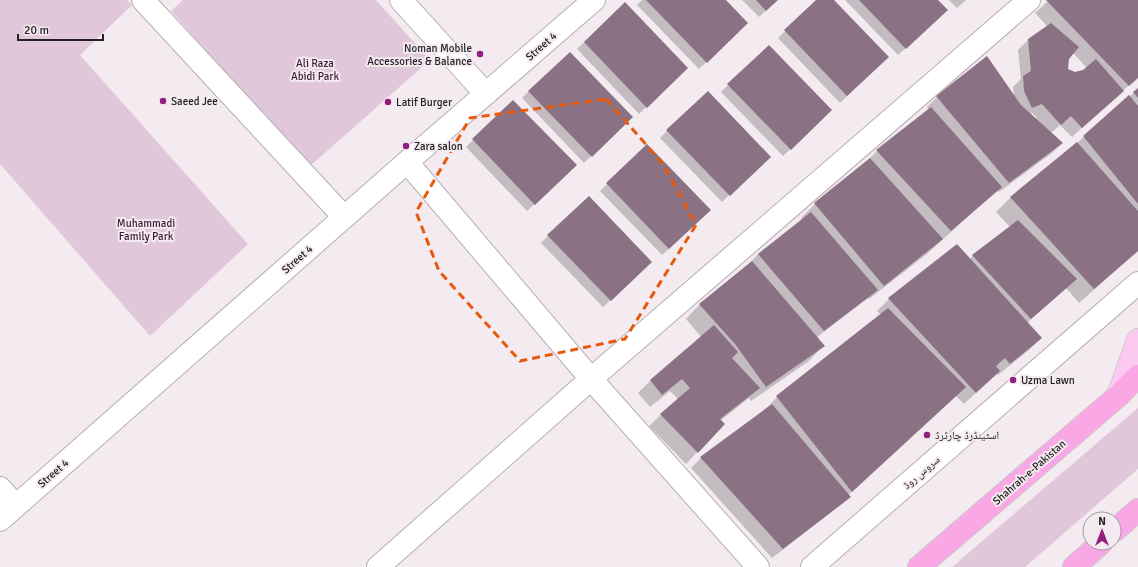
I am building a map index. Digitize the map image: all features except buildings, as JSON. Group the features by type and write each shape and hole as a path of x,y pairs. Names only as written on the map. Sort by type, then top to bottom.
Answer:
{"highway":[{"name":"Shahrah-e-Pakistan","path":"920,567 1118,396 1138,376"},
{"path":"1122,525 1138,510"},
{"path":"1074,567 1092,551"}],"main road":[{"path":"1118,396 1138,340"}],"street":[{"path":"401,0 486,94"},
{"name":"Street 4","path":"0,520 344,217 594,0"},
{"path":"378,567 591,379 1028,0"},
{"path":"152,3 344,217"},
{"path":"407,162 591,379 758,567"},
{"name":"سروس روڈ","path":"812,567 1138,282"},
{"path":"0,488 16,506"}],"highlighted area":[{"path":"606,99 663,164 696,225 625,339 520,361 439,271 416,212 470,118"}],"green space":[{"name":"Muhammadi Family Park","path":"0,0 127,0 132,5 80,55 248,244 150,336 0,164"},
{"name":"Ali Raza Abidi Park","path":"183,0 376,0 430,60 309,167 171,11"},
{"path":"1138,408 1138,469 1090,511 1082,511 1082,518 1025,567 952,567"}],"place":[{"name":"Noman Mobile Accessories & Balance","path":"480,54"},
{"name":"Saeed Jee","path":"163,101"},
{"name":"Latif Burger","path":"388,102"},
{"name":"Zara salon","path":"406,146"},
{"name":"Uzma Lawn","path":"1013,380"},
{"name":"اسٹینڈرڈ چارٹرڈ","path":"927,435"}]}
